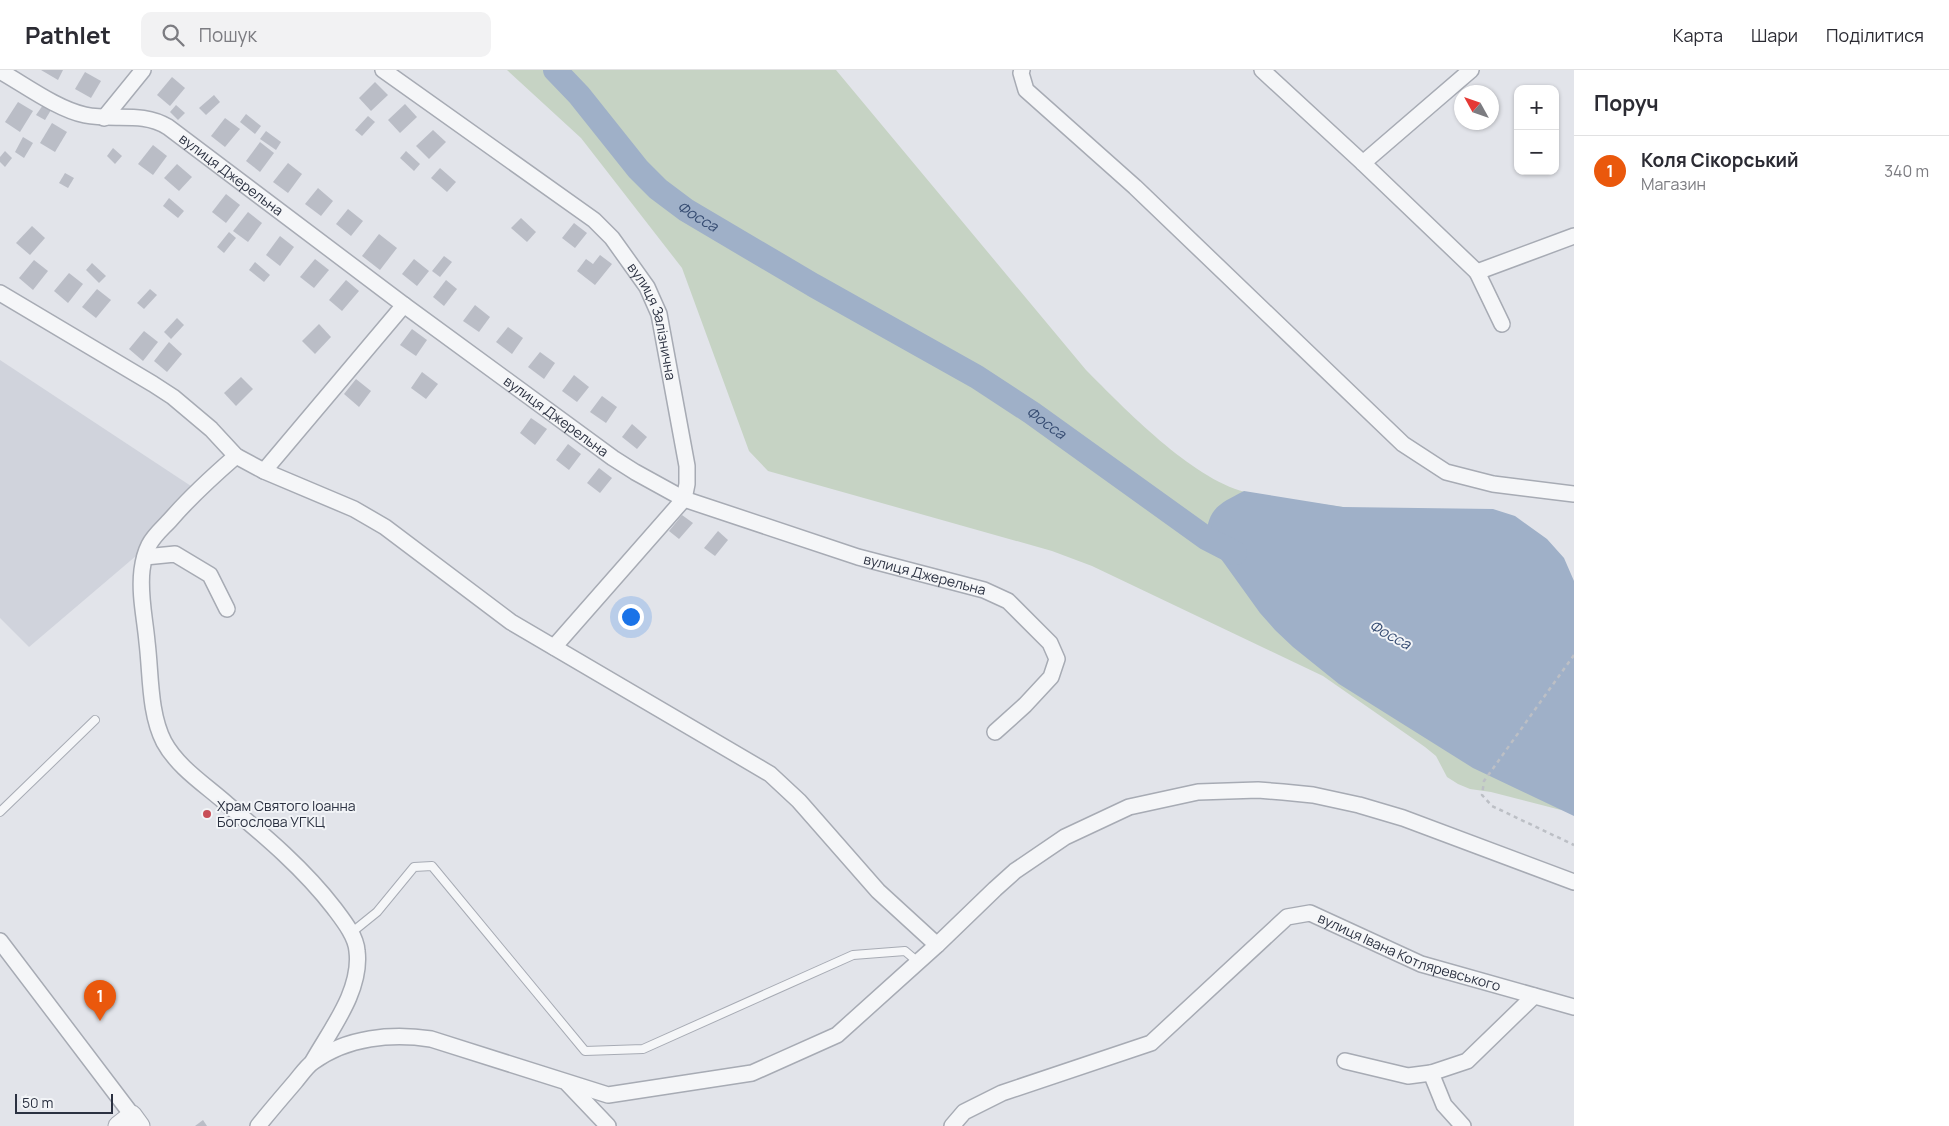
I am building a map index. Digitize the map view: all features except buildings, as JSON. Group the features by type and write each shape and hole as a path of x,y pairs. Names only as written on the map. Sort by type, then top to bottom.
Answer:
{"street":[{"name":"вулиця Джерельна","path":"0,70 75,112 104,118 147,118 168,127 404,305 619,462 684,499 858,557 984,590 1008,601 1050,643 1057,659 1051,677 1025,705 995,732"},
{"path":"104,118 143,70"},
{"name":"вулиця Залізнична","path":"382,70 594,220 612,238 647,287 654,299 663,327 687,466 684,499"},
{"path":"1022,70 1021,73 1026,90 1135,188 1403,444 1446,472 1493,484 1574,494"},
{"path":"1262,70 1477,272 1502,324"},
{"path":"1363,163 1471,70"},
{"path":"1477,272 1574,236"},
{"path":"0,293 153,384 196,416 236,456 264,471 354,509 385,527 495,612 770,774 799,801 878,891 937,945"},
{"path":"264,471 404,305"},
{"path":"236,456 197,490 164,526 150,544 145,557 141,584 155,718 164,743 178,762 277,847 320,890 342,918 358,949 354,982 344,1007 312,1062 258,1126"},
{"path":"554,647 684,499"},
{"path":"145,557 176,554 210,574 227,609"},
{"path":"312,1062 330,1052 368,1039 410,1036 431,1039 466,1049 608,1095 752,1073 837,1035 937,945 1015,871 1065,837 1129,807 1198,792 1258,790 1313,795 1344,801 1403,818 1574,882"},
{"name":"вулиця Івана Котляревського","path":"952,1126 964,1112 1002,1093 1151,1043 1287,917 1310,913 1421,964 1574,1006"},
{"path":"0,941 130,1122"},
{"path":"1345,1062 1408,1076 1431,1073 1467,1061 1534,996"},
{"path":"1431,1073 1444,1105 1463,1126"},
{"path":"565,1081 608,1126"}],"lane":[{"path":"0,812 95,720"},
{"path":"350,933 377,912 414,867 432,866 585,1051 643,1049 854,955 905,951 918,962"}],"path":[{"path":"1574,655 1484,780 1481,787 1482,795 1492,806 1574,845"}],"shaded area":[{"path":"0,360 197,490 150,544 29,647 0,618"}],"green space":[{"path":"507,70 836,70 1086,370 1139,422 1181,458 1224,484 1245,492 1343,507 1561,810 1491,792 1470,789 1458,784 1447,777 1436,756 1425,747 1323,676 1092,566 1052,551 768,471 749,451 682,268 581,138"}],"water":[{"path":"1244,491 1343,507 1493,509 1515,516 1547,539 1564,558 1574,581 1574,816 1473,768 1339,684 1275,630 1260,613 1206,538 1209,520 1216,508"}],"waterway":[{"name":"Фосса","path":"555,70 579,95 638,169 658,189 686,210 813,285 977,377 1032,413 1206,538 1235,553"}],"place":[{"name":"Храм Святого Іоанна Богослова УГКЦ","path":"207,814"},
{"name":"Коля Сікорський","path":"100,1021"}]}
